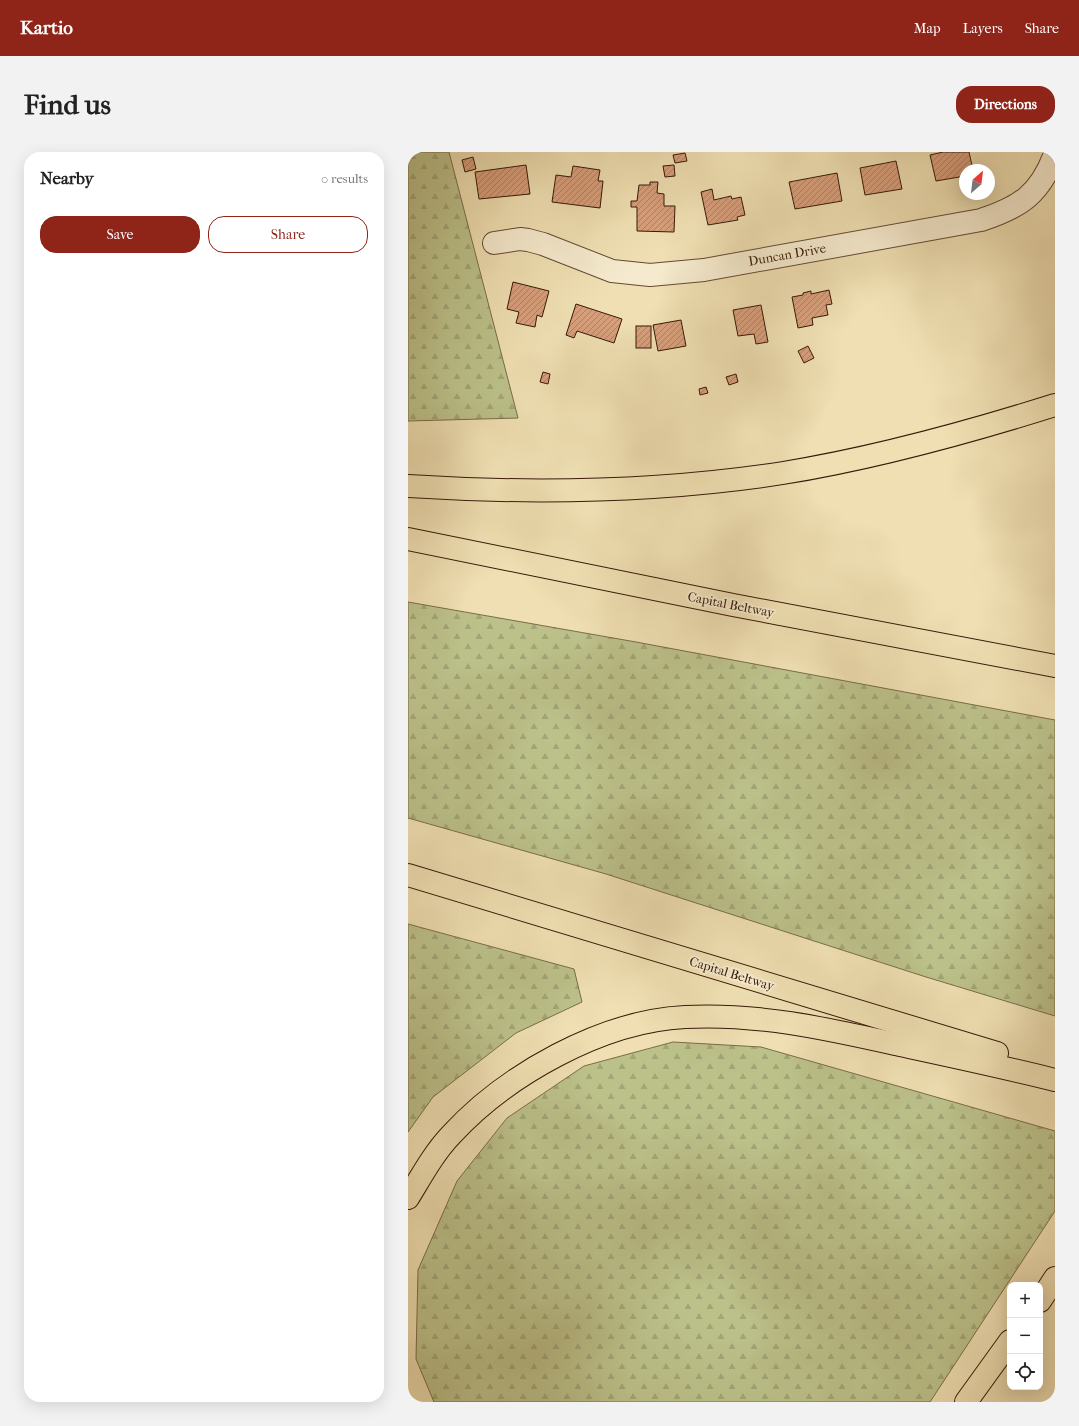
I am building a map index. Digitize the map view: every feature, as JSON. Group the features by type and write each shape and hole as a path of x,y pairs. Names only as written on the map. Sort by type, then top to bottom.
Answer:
{"highway":[{"path":"408,486 468,490 567,491 676,485 783,473 884,453 978,430 1055,405"},
{"name":"Capital Beltway","path":"408,539 733,605 1055,666"},
{"name":"Capital Beltway","path":"408,875 1055,1070"},
{"path":"408,1198 427,1166 450,1136 517,1078 552,1057 592,1040 638,1025 683,1017 730,1016 777,1020 835,1030 1055,1080"},
{"path":"966,1402 1007,1345"},
{"path":"977,1402 1007,1354"}],"street":[{"name":"Duncan Drive","path":"494,243 520,239 528,240 554,248 597,266 629,274 650,275 704,270 981,220 1011,210 1029,196 1044,178 1055,154"}],"green space":[{"path":"408,152 449,152 518,418 408,421"},
{"path":"408,602 636,642 1055,720 1055,1016 926,977 606,874 408,818"},
{"path":"408,924 574,969 582,1002 516,1033 433,1097 408,1132"},
{"path":"673,1042 761,1047 1055,1131 1055,1211 1009,1282 1007,1282 1007,1284 930,1402 434,1402 416,1359 418,1270 457,1181 507,1118 584,1066"}],"building":[{"path":"943,152 969,152 972,164 959,164 959,177 936,181 930,155"},
{"path":"685,153 687,161 675,163 673,155"},
{"path":"473,157 476,169 465,172 462,160"},
{"path":"896,161 902,189 865,195 860,168"},
{"path":"526,165 530,194 479,199 475,172"},
{"path":"674,165 675,176 665,177 663,166"},
{"path":"573,166 600,170 598,181 603,181 600,208 552,202 556,175 571,177"},
{"path":"837,173 842,201 795,209 789,182"},
{"path":"650,182 658,182 657,193 664,194 664,206 675,206 674,232 637,231 637,207 631,207 631,201 637,201 639,185 650,185"},
{"path":"712,189 714,200 731,196 732,199 741,197 745,215 737,217 738,220 708,225 701,192"},
{"path":"513,282 549,291 542,317 537,315 535,327 516,323 519,312 507,309"},
{"path":"829,290 832,304 826,305 828,315 812,318 813,325 798,328 792,297 803,295 803,293 811,291 811,294"},
{"path":"576,304 622,319 614,343 577,331 574,338 566,335"},
{"path":"761,305 768,342 756,344 754,334 738,336 733,310"},
{"path":"681,320 686,346 658,351 653,325"},
{"path":"636,326 651,326 651,348 636,348"},
{"path":"808,346 814,358 804,363 798,351"},
{"path":"543,372 550,374 548,384 540,382"},
{"path":"736,374 738,382 729,385 726,377"},
{"path":"706,387 708,393 700,395 699,389"}]}
